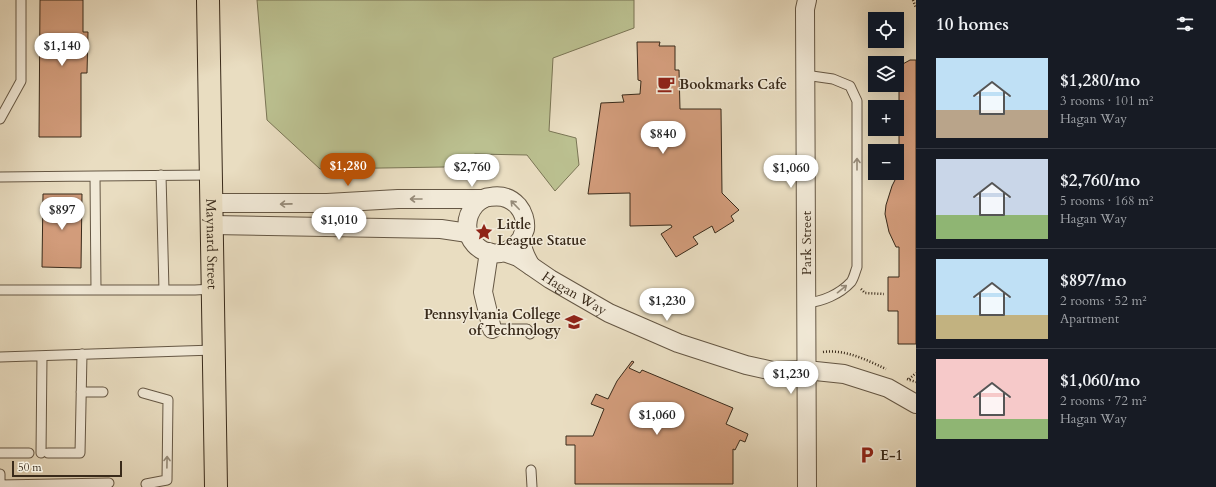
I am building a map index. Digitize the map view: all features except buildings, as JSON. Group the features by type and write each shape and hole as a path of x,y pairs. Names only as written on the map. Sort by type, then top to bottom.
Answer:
{"main road":[{"name":"Maynard Street","path":"208,0 213,224 216,487"}],"street":[{"name":"Park Street","path":"807,0 805,9 807,487"},
{"name":"Hagan Way","path":"212,203 327,203 398,199 483,199 487,197 499,196 510,199 518,206 524,216 525,227 522,238 524,254 531,266"},
{"path":"213,224 441,229 468,233 467,222 470,211 477,202 483,199"},
{"name":"Hagan Way","path":"468,233 473,243 482,250 518,257 550,279 609,313 678,343 746,365 773,371 806,370 844,374 888,388 916,404"},
{"path":"492,329 483,292 497,252 514,247 522,238"}],"lane":[{"path":"0,119 21,81 21,0"},
{"path":"805,75 833,79 850,86 857,101 857,267 851,281 834,296 806,303"},
{"path":"161,175 164,290"},
{"path":"0,177 212,175"},
{"path":"95,176 96,290"},
{"path":"0,290 214,289"},
{"path":"492,329 527,329 530,334"},
{"path":"0,357 214,350"},
{"path":"42,356 45,453 80,453 82,354"},
{"path":"81,392 103,392"},
{"path":"143,393 168,400 167,480 146,484"},
{"path":"0,453 29,453"},
{"path":"531,470 532,487"},
{"path":"0,474 0,485 109,483"}],"path":[{"path":"913,0 916,8"},
{"path":"861,289 865,293 884,294"}],"green space":[{"path":"257,0 634,0 634,28 553,58 549,131 576,138 579,165 555,191 527,155 475,154 444,167 320,169 267,120"}],"place":[{"name":"Bookmarks Cafe","path":"666,84"},
{"name":"Little League Statue","path":"484,232"},
{"name":"Pennsylvania College of Technology","path":"574,322"},
{"name":"E-1","path":"867,455"}]}
